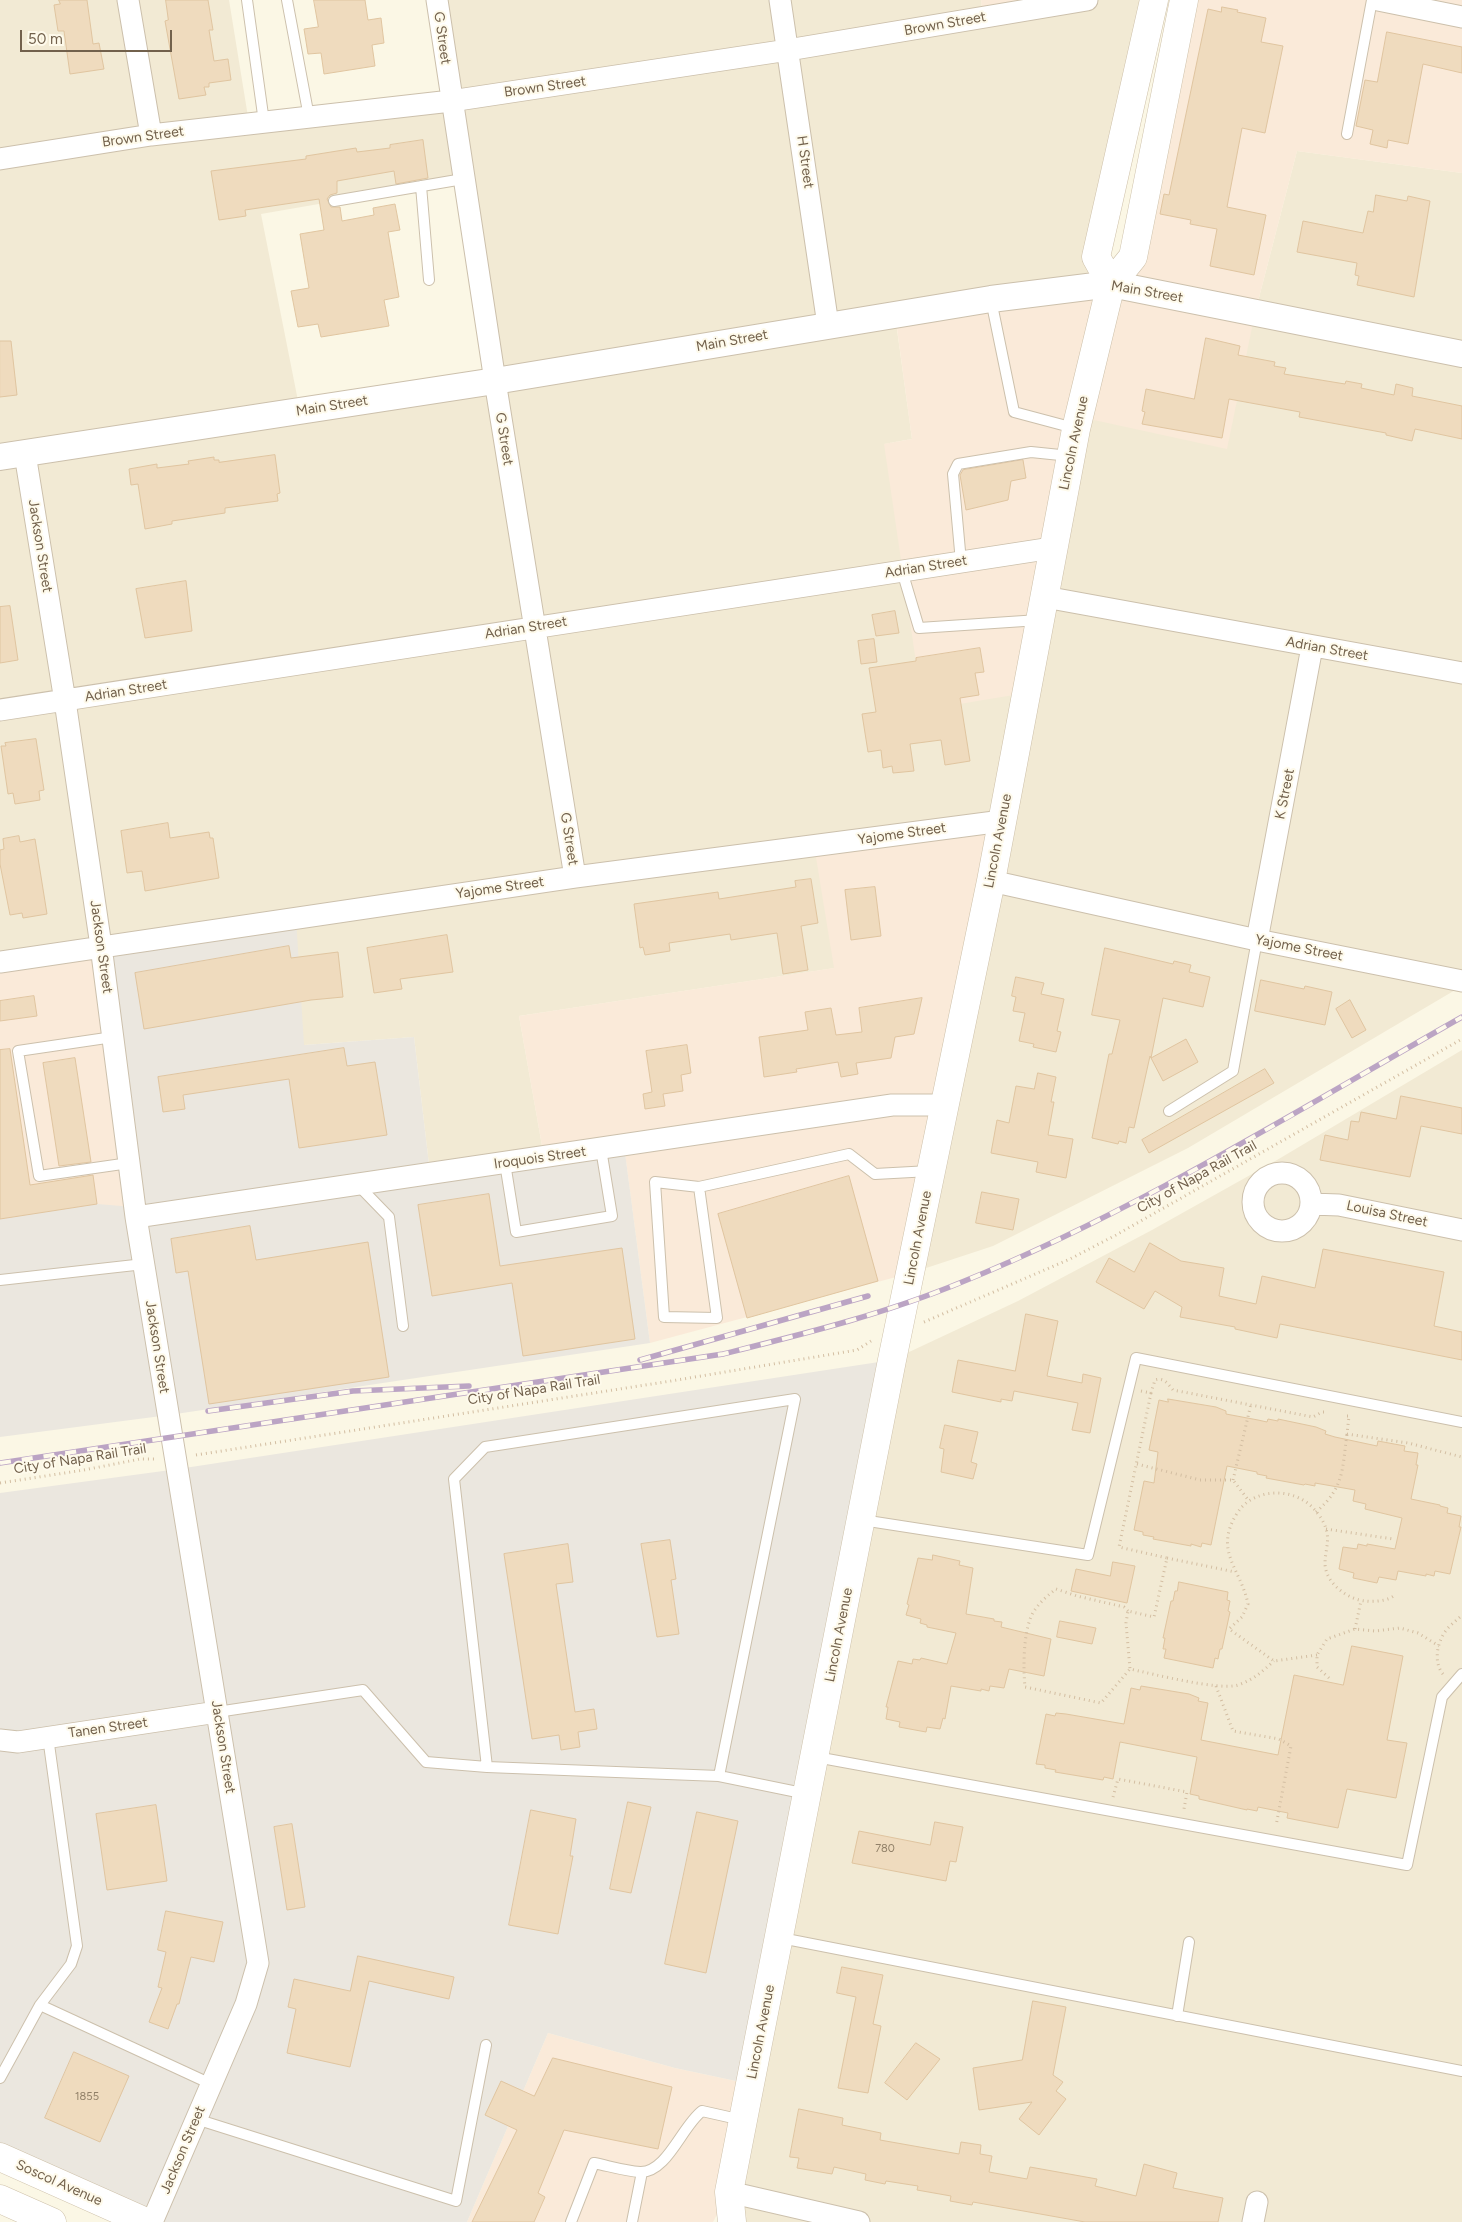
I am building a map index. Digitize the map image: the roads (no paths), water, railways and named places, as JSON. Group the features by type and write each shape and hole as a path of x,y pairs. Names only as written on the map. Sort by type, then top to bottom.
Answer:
{"main road":[{"path":"1111,284 1096,257 1154,0"},
{"name":"Lincoln Avenue","path":"732,2222 730,2192 931,1171 991,881 1043,609 1052,548 1076,429 1111,284 1133,257 1184,0"},
{"name":"Soscol Avenue","path":"0,2157 146,2222"},
{"name":"Lincoln Avenue","path":"714,2222 730,2192"},
{"path":"0,2199 52,2222"}],"street":[{"path":"128,0 151,135"},
{"name":"G Street","path":"437,0 494,381 575,877"},
{"name":"H Street","path":"780,0 828,325"},
{"name":"Brown Street","path":"0,160 151,135 451,101 788,50 1087,0"},
{"path":"1378,0 1462,17"},
{"name":"Main Street","path":"12,456 494,381 991,299 1111,284 1462,354"},
{"name":"Jackson Street","path":"12,456 65,701 102,946 136,1217 258,1963 246,2004 152,2222"},
{"name":"Adrian Street","path":"0,710 535,626 1052,548"},
{"name":"Adrian Street","path":"1043,609 1312,647 1462,673"},
{"name":"K Street","path":"1257,940 1312,647"},
{"name":"Yajome Street","path":"0,962 575,877 1002,821"},
{"name":"Yajome Street","path":"991,881 1257,940 1462,981"},
{"name":"Iroquois Street","path":"136,1217 892,1105 945,1105"},
{"name":"Louisa Street","path":"1311,1204 1340,1205 1462,1230"},
{"name":"Tanen Street","path":"0,1740 18,1742 217,1712"},
{"path":"730,2192 859,2222"}],"lane":[{"path":"247,0 264,122"},
{"path":"286,0 309,117"},
{"path":"1347,134 1372,0"},
{"path":"334,201 463,178"},
{"path":"421,186 429,280"},
{"path":"991,299 1014,412 1076,429"},
{"path":"961,562 953,474 958,464 1031,452 1071,456"},
{"path":"902,571 919,628 1043,609"},
{"path":"1169,1111 1233,1071 1257,940"},
{"path":"113,1037 18,1052 39,1176 129,1163"},
{"path":"505,1163 516,1232 612,1216 601,1149"},
{"path":"699,1187 717,1318 664,1317 655,1182 699,1187 849,1154 875,1174 931,1171"},
{"path":"356,1184 389,1217 403,1326"},
{"path":"0,1280 144,1264"},
{"path":"862,1520 1088,1555 1136,1358 1462,1422"},
{"path":"487,1768 454,1479 485,1447 795,1399 719,1776"},
{"path":"816,1756 1407,1865 1442,1698 1462,1674"},
{"path":"217,1712 363,1690 426,1762 487,1768 719,1776 808,1795"},
{"path":"0,2078 40,2005 71,1964 77,1946 48,1737"},
{"path":"780,1938 1462,2071"},
{"path":"1177,2016 1189,1942"},
{"path":"40,2005 211,2084"},
{"path":"196,2119 456,2201 486,2045"},
{"path":"571,2222 594,2163 642,2172 660,2165 692,2119 702,2111 744,2120"},
{"path":"632,2222 642,2172"}],"railway":[{"path":"0,1463 723,1354 874,1314 962,1282 1091,1224 1216,1158 1462,1017"},
{"path":"640,1360 868,1296"},
{"path":"208,1411 353,1391 469,1386"}]}
